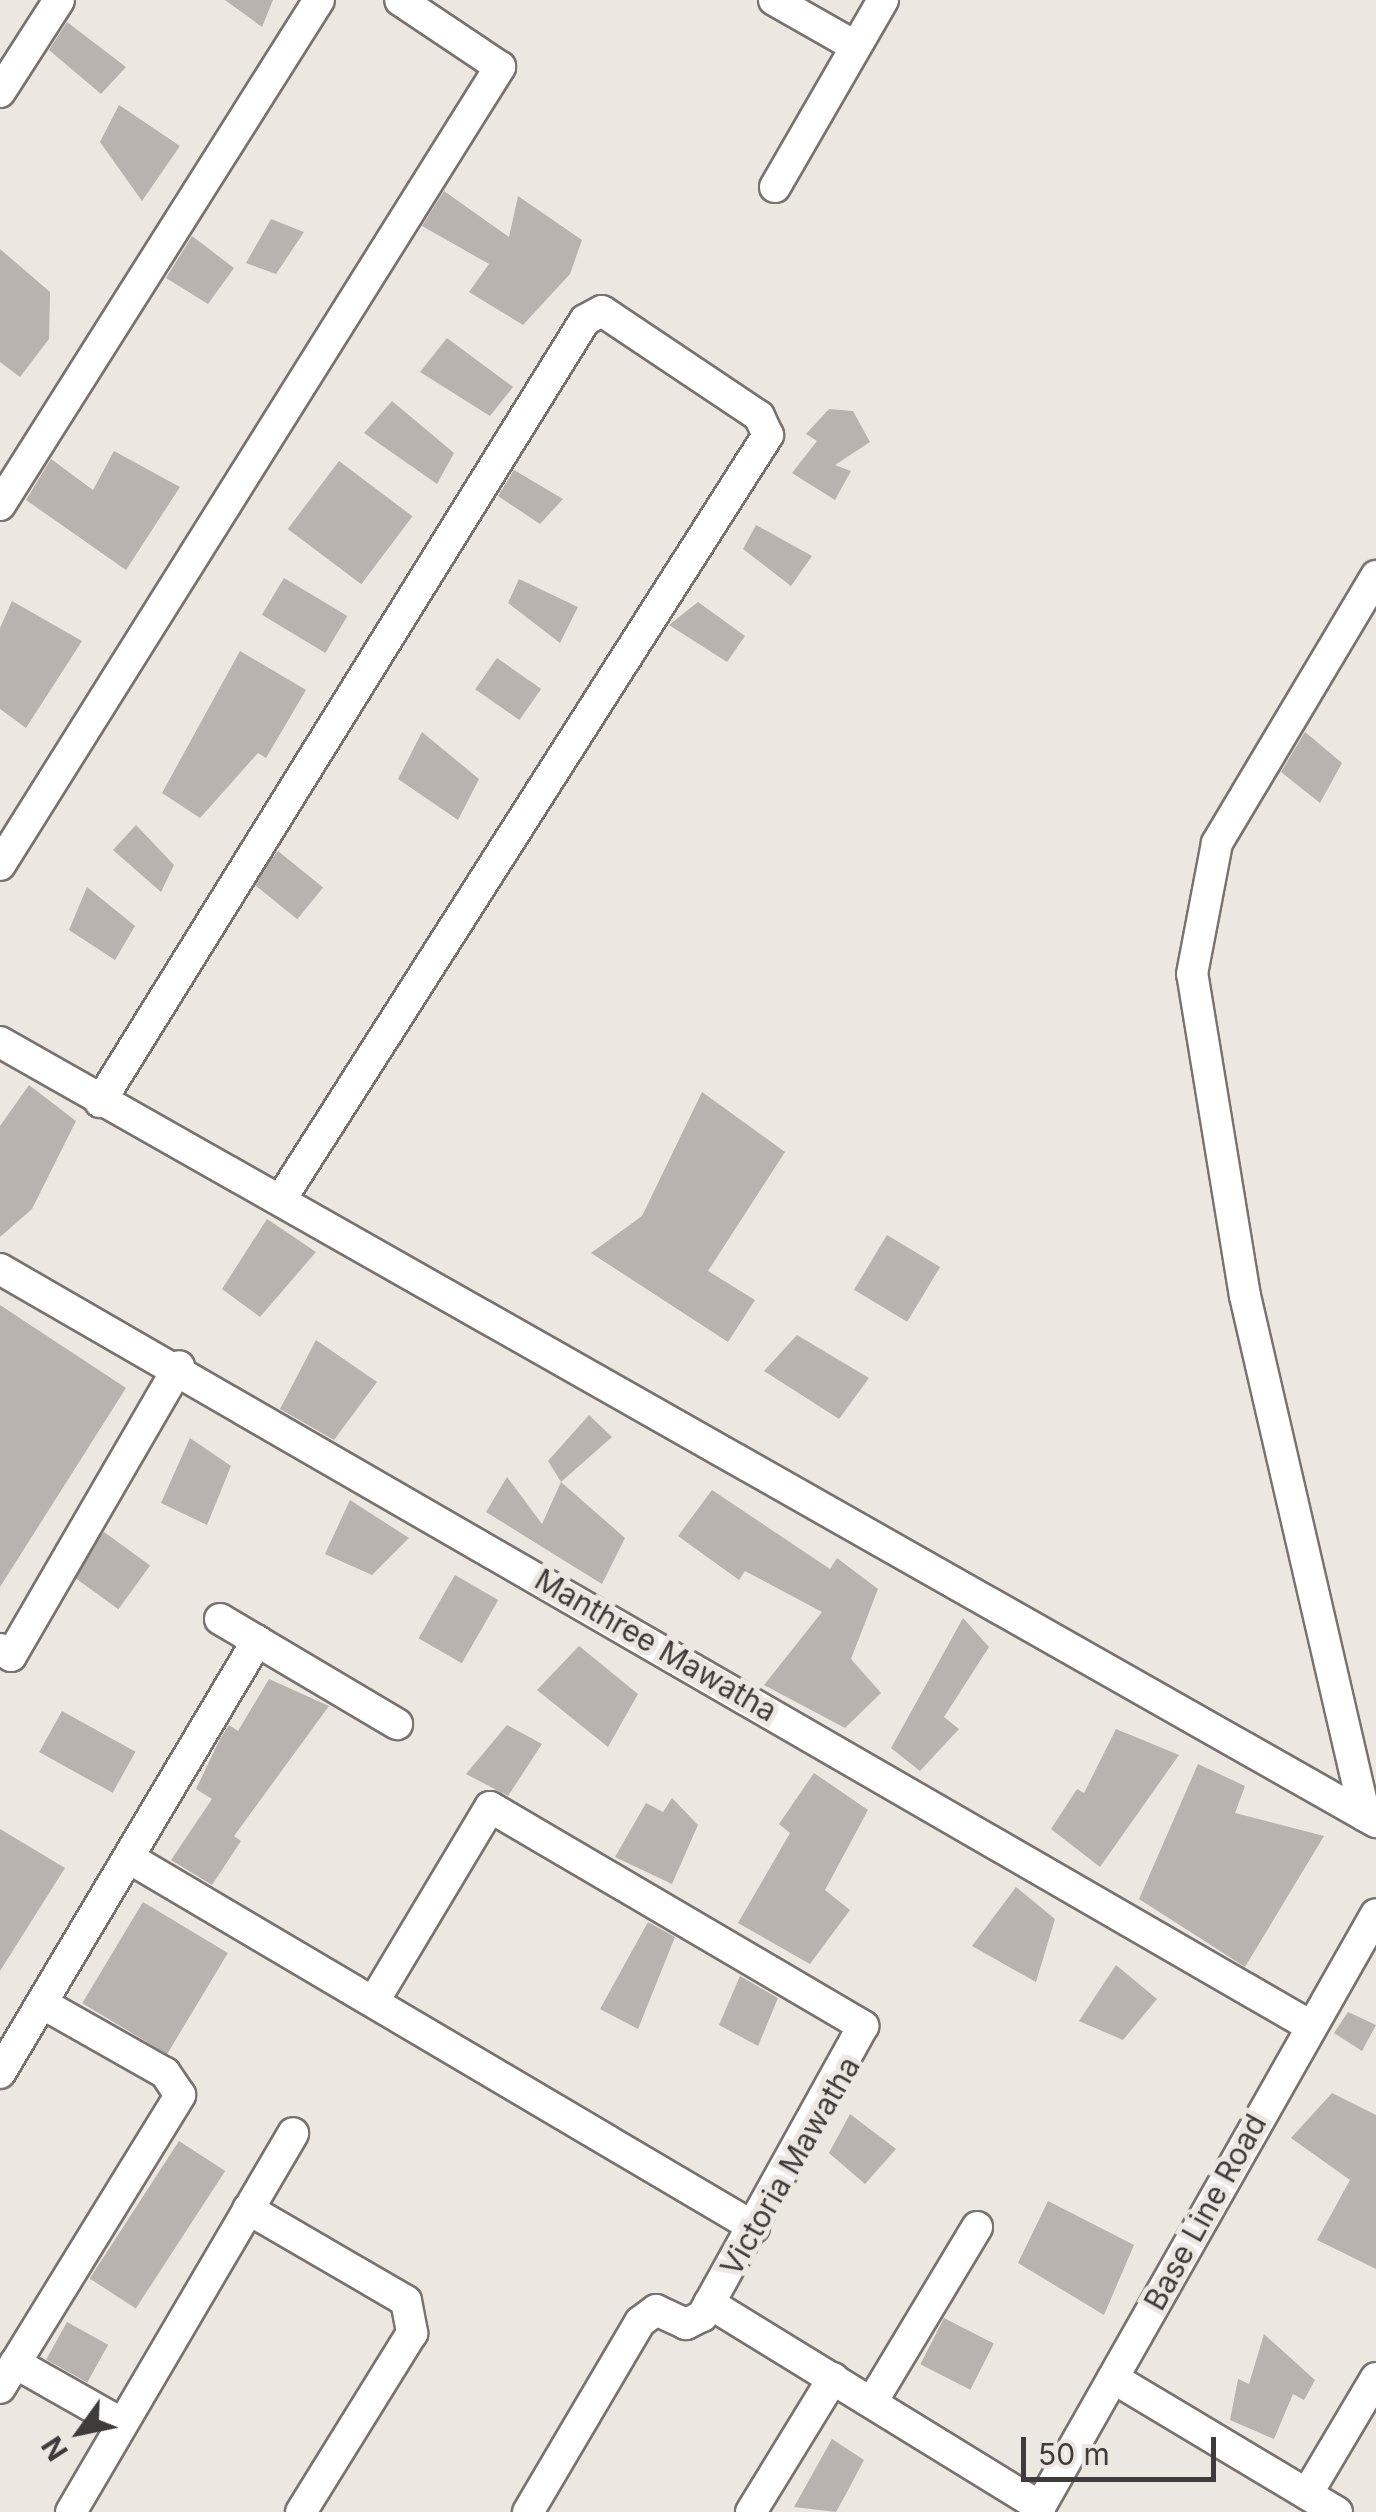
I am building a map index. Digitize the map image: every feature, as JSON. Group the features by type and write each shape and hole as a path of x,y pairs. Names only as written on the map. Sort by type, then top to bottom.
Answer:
{"street":[{"path":"0,92 59,0"},
{"path":"0,505 319,0"},
{"path":"0,865 500,67 400,0"},
{"path":"774,0 855,46"},
{"path":"775,187 883,0"},
{"path":"100,1102 584,320 602,311 759,416 768,435 281,1199"},
{"path":"1370,1819 1245,1296 1192,974 1216,843 1376,576"},
{"path":"0,1042 1370,1819"},
{"name":"Manthree Mawatha","path":"0,1269 179,1366 1309,2025"},
{"path":"0,1649 11,1656 179,1366"},
{"path":"220,1619 397,1724"},
{"path":"0,2073 257,1641"},
{"name":"Victoria Mawatha","path":"374,2002 490,1807 863,2026 709,2304"},
{"path":"129,1858 754,2226"},
{"name":"Base Line Road","path":"1038,2509 1309,2025 1376,1914"},
{"path":"43,2004 164,2073 180,2095 7,2376 121,2424"},
{"path":"71,2512 293,2133"},
{"path":"248,2208 406,2301 412,2333 301,2512"},
{"path":"872,2402 976,2227"},
{"path":"528,2512 640,2322 656,2310 686,2324 709,2304 872,2402 1038,2509"},
{"path":"751,2512 833,2378"},
{"path":"1113,2378 1337,2512"},
{"path":"1307,2494 1376,2378"}],"building":[{"path":"225,0 273,0 262,27"},
{"path":"67,22 126,67 101,94 49,50"},
{"path":"119,105 180,146 142,201 100,142"},
{"path":"444,191 509,237 518,196 582,240 570,274 523,325 469,292 489,264 422,226"},
{"path":"271,219 304,232 276,274 246,263"},
{"path":"192,236 234,268 208,304 166,278"},
{"path":"0,249 50,292 49,339 20,377 0,362"},
{"path":"447,338 513,387 490,416 420,372"},
{"path":"392,401 454,453 437,484 364,433"},
{"path":"829,409 853,411 870,442 835,465 851,471 835,500 792,473 817,441 806,434"},
{"path":"114,451 180,487 126,570 26,500 51,459 93,490"},
{"path":"339,461 412,516 361,584 288,529"},
{"path":"514,470 563,499 540,524 498,496"},
{"path":"756,525 812,556 791,586 743,549"},
{"path":"284,578 347,616 325,653 262,615"},
{"path":"519,579 578,607 560,643 508,603"},
{"path":"12,601 82,641 26,728 0,709 0,628"},
{"path":"698,602 745,636 727,662 669,625"},
{"path":"240,651 306,690 266,758 258,753 200,818 162,793"},
{"path":"497,658 541,689 519,720 475,689"},
{"path":"422,732 479,779 458,820 398,779"},
{"path":"1305,732 1342,763 1320,803 1281,772"},
{"path":"136,825 174,865 161,892 113,850"},
{"path":"278,851 323,888 297,919 252,883"},
{"path":"87,887 135,926 115,960 69,930"},
{"path":"29,1085 76,1121 32,1209 0,1237 0,1126"},
{"path":"702,1092 785,1152 708,1271 755,1300 728,1342 591,1253 642,1216"},
{"path":"267,1219 316,1252 260,1317 222,1289"},
{"path":"887,1235 940,1267 907,1322 854,1290"},
{"path":"0,1305 126,1388 0,1587"},
{"path":"797,1335 869,1378 839,1419 764,1371"},
{"path":"316,1340 377,1382 334,1440 280,1409"},
{"path":"589,1415 612,1437 561,1482 548,1461"},
{"path":"190,1438 231,1466 207,1525 161,1503"},
{"path":"507,1477 542,1524 561,1482 625,1538 602,1584 486,1512"},
{"path":"712,1490 830,1569 837,1558 878,1589 851,1659 881,1693 845,1728 764,1685 822,1612 745,1571 739,1580 678,1536"},
{"path":"350,1500 409,1538 372,1575 325,1554"},
{"path":"104,1532 150,1566 118,1609 72,1576"},
{"path":"455,1575 498,1600 462,1663 418,1638"},
{"path":"963,1618 989,1647 944,1717 959,1729 920,1771 891,1748"},
{"path":"579,1646 638,1694 608,1747 537,1690"},
{"path":"269,1679 329,1706 234,1836 241,1841 212,1885 171,1860 212,1799 196,1789 220,1739 229,1725 238,1731"},
{"path":"62,1711 135,1752 113,1793 39,1752"},
{"path":"507,1725 542,1744 508,1796 466,1774"},
{"path":"1116,1729 1179,1755 1100,1867 1051,1829 1077,1789 1084,1793"},
{"path":"1198,1764 1245,1786 1235,1813 1324,1836 1245,1967 1139,1899"},
{"path":"814,1773 868,1810 825,1890 850,1910 810,1964 738,1923 790,1833 779,1824"},
{"path":"672,1798 698,1825 672,1884 615,1857 646,1803 663,1812"},
{"path":"0,1829 65,1868 0,1971"},
{"path":"1016,1887 1055,1919 1036,1982 972,1946"},
{"path":"143,1902 228,1953 167,2054 82,2003"},
{"path":"648,1922 675,1937 638,2029 600,2009"},
{"path":"1116,1965 1157,1999 1123,2040 1079,2021"},
{"path":"740,1976 778,1998 758,2046 719,2025"},
{"path":"1348,2012 1376,2025 1362,2051 1334,2033"},
{"path":"1332,2093 1376,2115 1376,2269 1317,2240 1350,2180 1291,2138"},
{"path":"850,2114 896,2149 865,2184 829,2153"},
{"path":"179,2141 225,2171 136,2308 90,2279"},
{"path":"1048,2201 1134,2245 1104,2315 1018,2263"},
{"path":"944,2318 994,2343 970,2390 920,2364"},
{"path":"67,2322 108,2345 87,2382 46,2360"},
{"path":"1264,2334 1315,2380 1304,2400 1293,2394 1274,2439 1230,2420 1238,2379 1249,2384"},
{"path":"832,2439 864,2460 836,2512 794,2507"}]}
